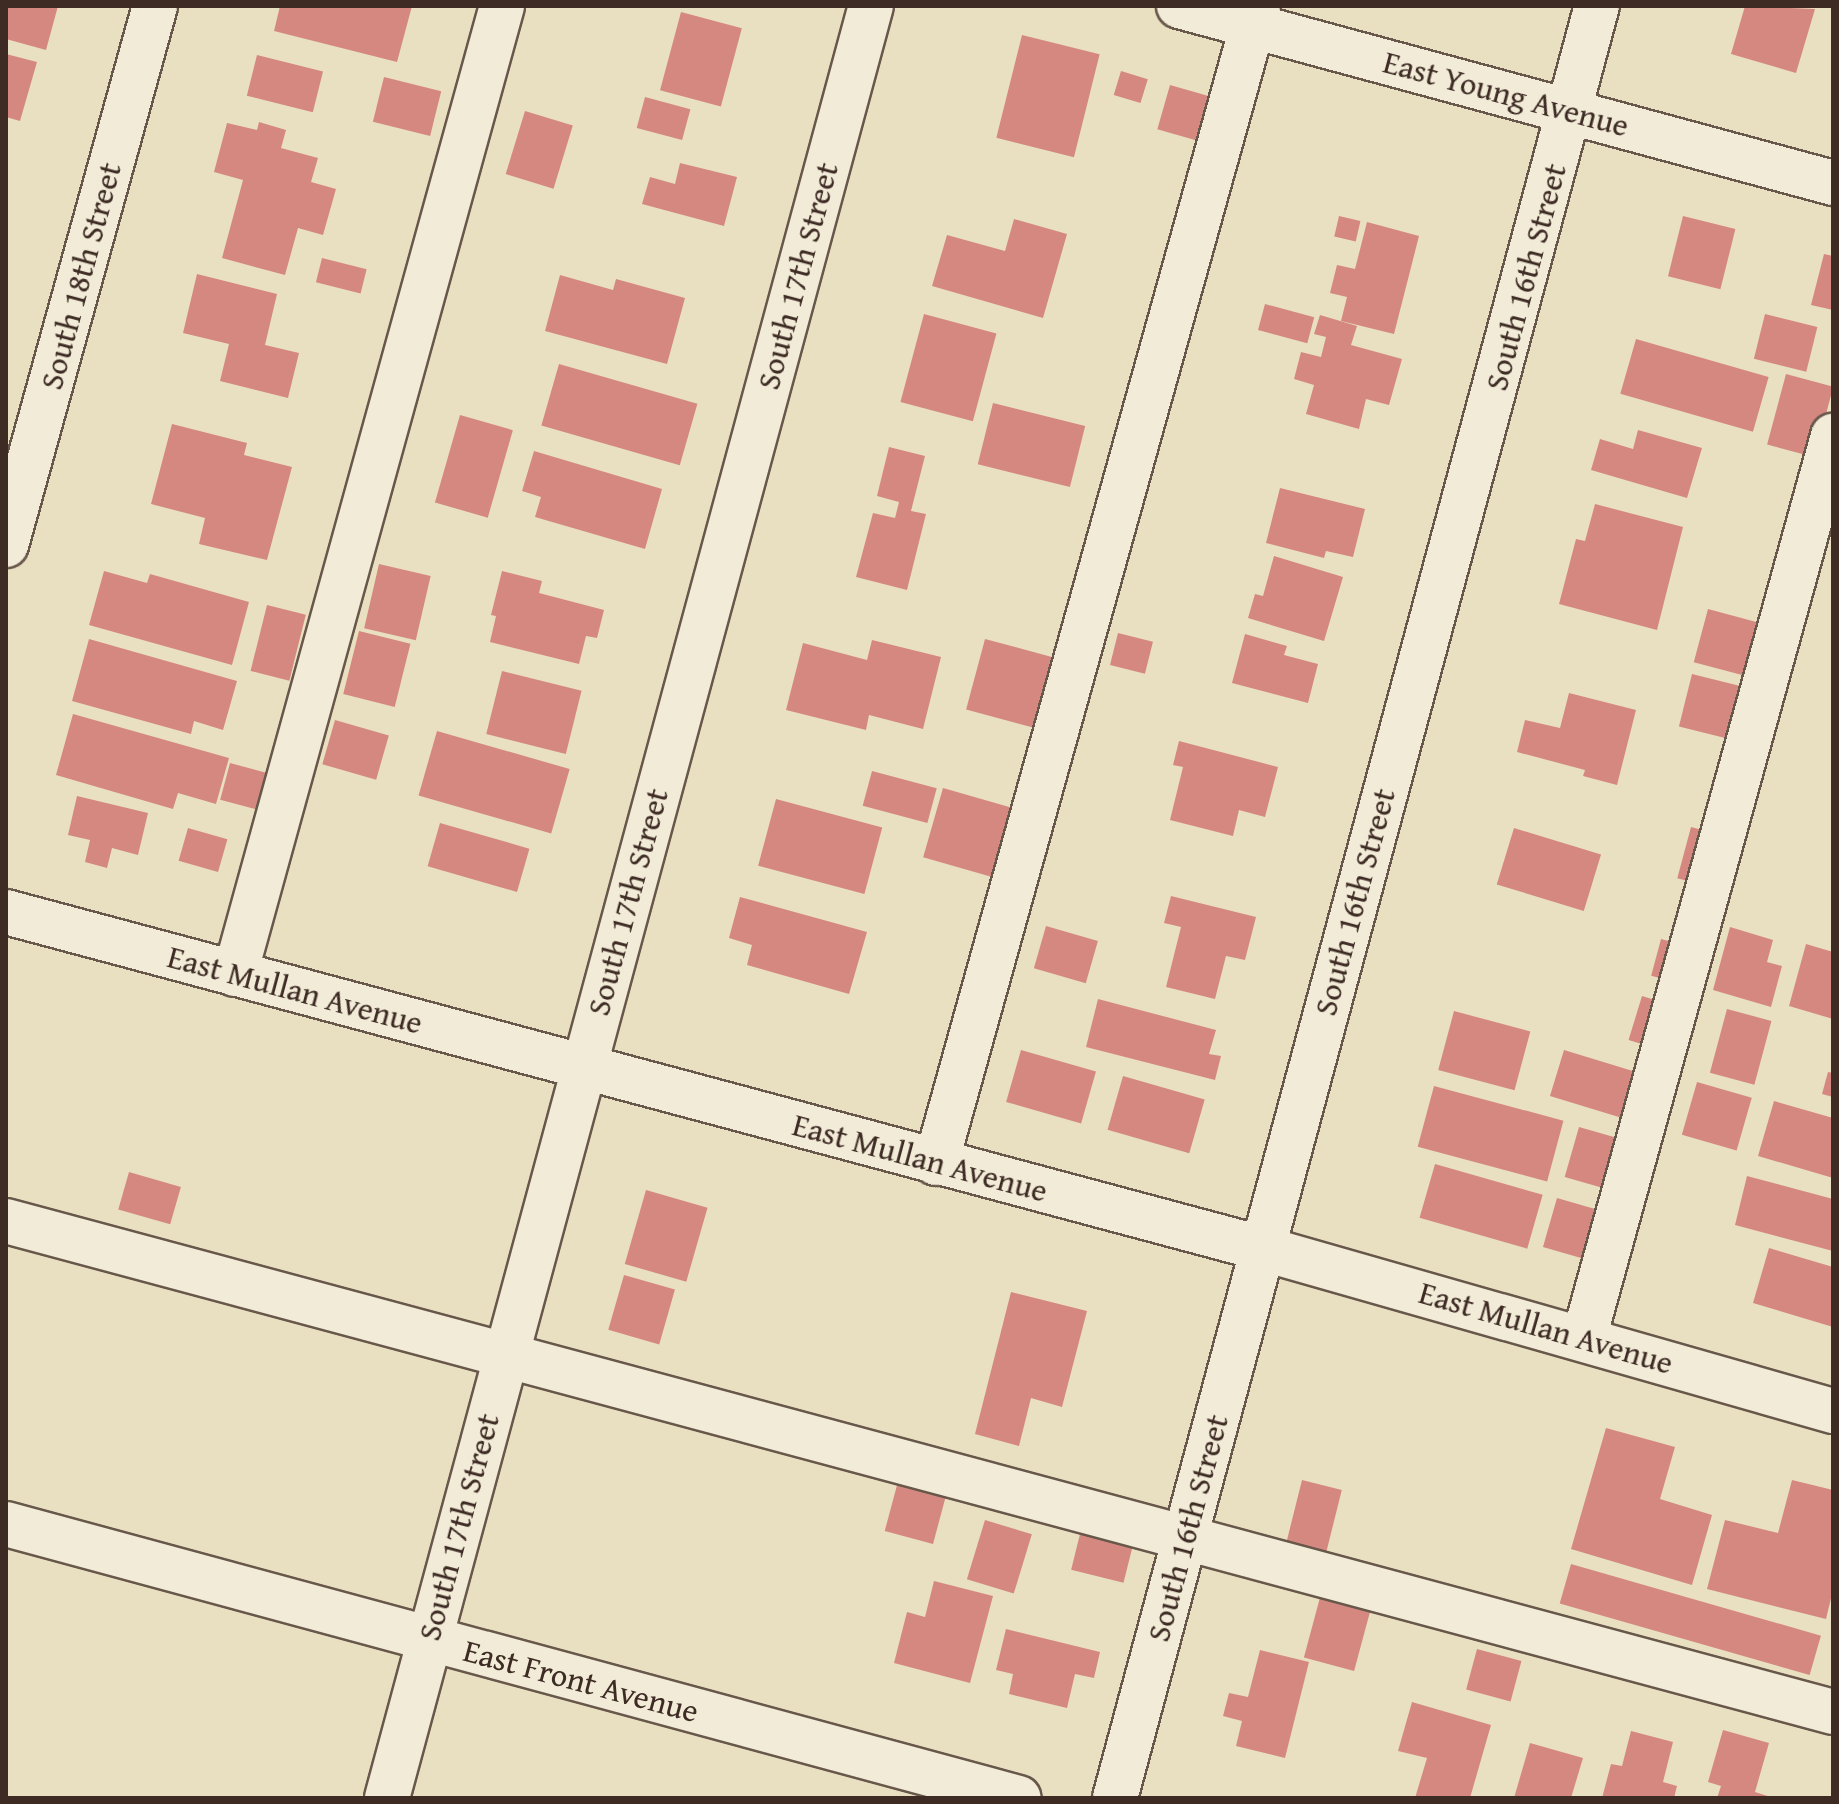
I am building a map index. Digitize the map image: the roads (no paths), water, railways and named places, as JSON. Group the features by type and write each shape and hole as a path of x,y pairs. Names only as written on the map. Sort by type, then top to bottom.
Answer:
{"street":[{"name":"South 18th Street","path":"6,545 155,6"},
{"path":"235,974 502,6"},
{"name":"South 17th Street","path":"387,1798 871,6"},
{"name":"East Young Avenue","path":"1179,6 1256,16 1571,112 1833,183"},
{"name":"South 16th Street","path":"1115,1798 1261,1248 1571,112 1597,6"},
{"path":"936,1163 1256,16"},
{"path":"1584,1338 1833,436"},
{"name":"East Mullan Avenue","path":"6,912 1261,1248 1833,1411"},
{"path":"6,1221 1833,1712"},
{"name":"East Front Avenue","path":"6,1524 1019,1798"}]}
